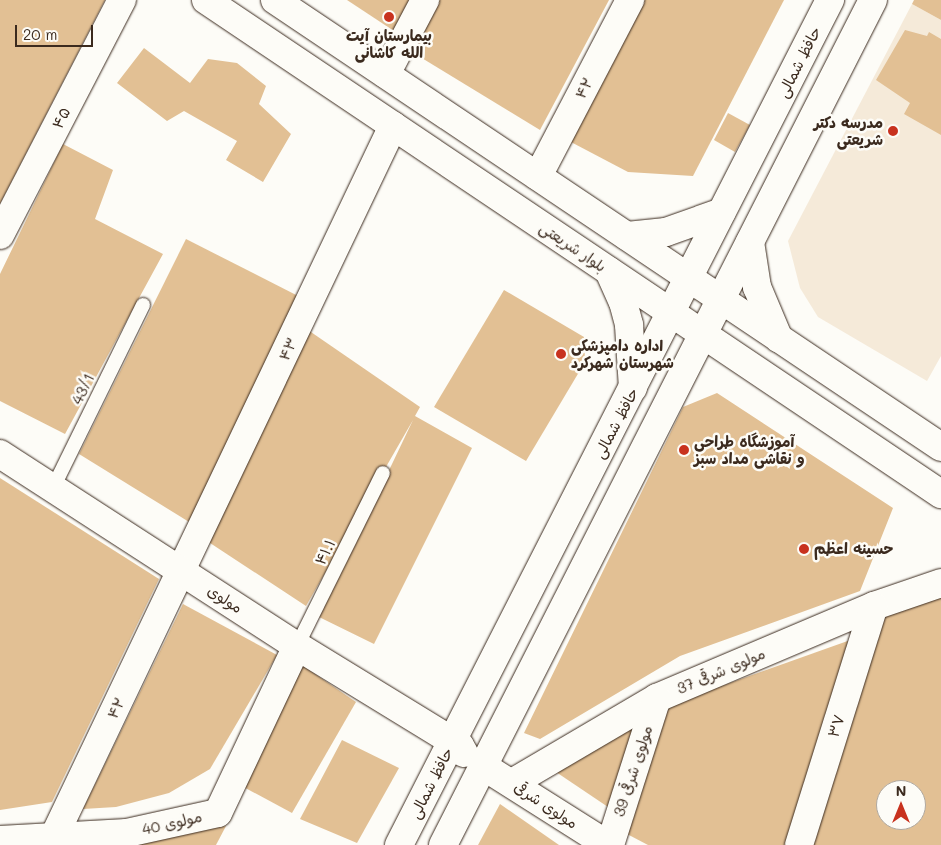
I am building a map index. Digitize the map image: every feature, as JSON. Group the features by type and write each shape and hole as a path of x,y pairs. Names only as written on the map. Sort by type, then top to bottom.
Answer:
{"main road":[{"name":"۴۵","path":"0,235 122,0"},
{"name":"بلوار شریعتی","path":"206,0 941,494"},
{"path":"275,0 941,447"},
{"path":"386,74 425,0"},
{"name":"۴۲","path":"538,176 630,0"},
{"name":"حافظ شمالی","path":"399,845 633,391 830,0"},
{"path":"445,840 873,0"},
{"name":"۴۳","path":"183,572 393,126"},
{"path":"627,236 666,232 722,212"},
{"path":"750,242 757,287 779,339"},
{"path":"609,271 623,302 629,326 633,391"},
{"name":"مولوی","path":"0,454 297,646 452,742"},
{"path":"566,518 600,536"},
{"name":"۴۲","path":"52,840 183,572"},
{"name":"مولوی شرقی 37","path":"512,783 657,698 874,606 941,583"},
{"name":"۳۷","path":"799,845 874,606"},
{"name":"مولوی 40","path":"0,840 52,840 127,834 218,813 297,646"},
{"name":"مولوی شرقی 39","path":"609,845 657,698"},
{"path":"445,840 439,816 465,758 463,749 452,742"},
{"name":"مولوی شرقی","path":"483,766 609,845"}],"lane":[{"name":"43/1","path":"53,488 143,305"},
{"name":"۴۱.۱","path":"297,646 383,473"}],"shaded area":[{"name":"مدرسه دکتر شریعتی","path":"912,4 941,20 941,356 927,381 818,317 800,288 788,241"}],"building":[{"path":"0,0 105,0 0,204"},
{"name":"بیمارستان آیت الله کاشانی","path":"347,0 414,0 397,33"},
{"path":"433,0 609,0 540,130 407,49"},
{"path":"642,0 784,0 693,176 628,172 569,141"},
{"path":"914,0 941,0 941,20 912,4"},
{"path":"905,30 927,36 929,32 941,39 941,135 904,114 910,103 876,80"},
{"path":"144,48 190,83 208,59 237,63 266,86 259,104 291,134 263,182 226,160 237,141 184,111 167,121 117,83"},
{"path":"728,113 750,125 735,152 714,140"},
{"path":"63,144 113,170 95,219 163,254 65,434 0,401 0,274"},
{"path":"186,239 304,299 194,525 79,454"},
{"path":"504,290 584,337 585,362 526,461 434,407"},
{"path":"308,330 420,407 415,416 472,448 374,644 319,617 413,420 306,606 207,541"},
{"path":"717,393 893,508 860,591 680,656 540,739 524,733 683,407"},
{"path":"0,478 159,579 52,802 0,810"},
{"path":"941,597 941,845 812,845 884,613"},
{"path":"183,604 277,655 210,769 169,793 116,807 83,809"},
{"path":"856,638 789,845 648,845 627,834 668,705"},
{"path":"299,663 356,702 292,813 238,784"},
{"path":"635,726 608,807 556,772"},
{"path":"342,740 399,768 357,843 300,819"},
{"path":"500,804 559,845 478,845"},
{"path":"226,826 216,845 112,845 112,844"}],"place":[{"name":"بیمارستان آیت الله کاشانی","path":"389,17"},
{"name":"مدرسه دکتر شریعتی","path":"893,131"},
{"name":"اداره دامپزشکی شهرستان شهرکرد","path":"561,354"},
{"name":"آموزشگاه طراحی و نقاشی مداد سبز","path":"684,450"},
{"name":"حسینه اعظم","path":"804,549"}]}
